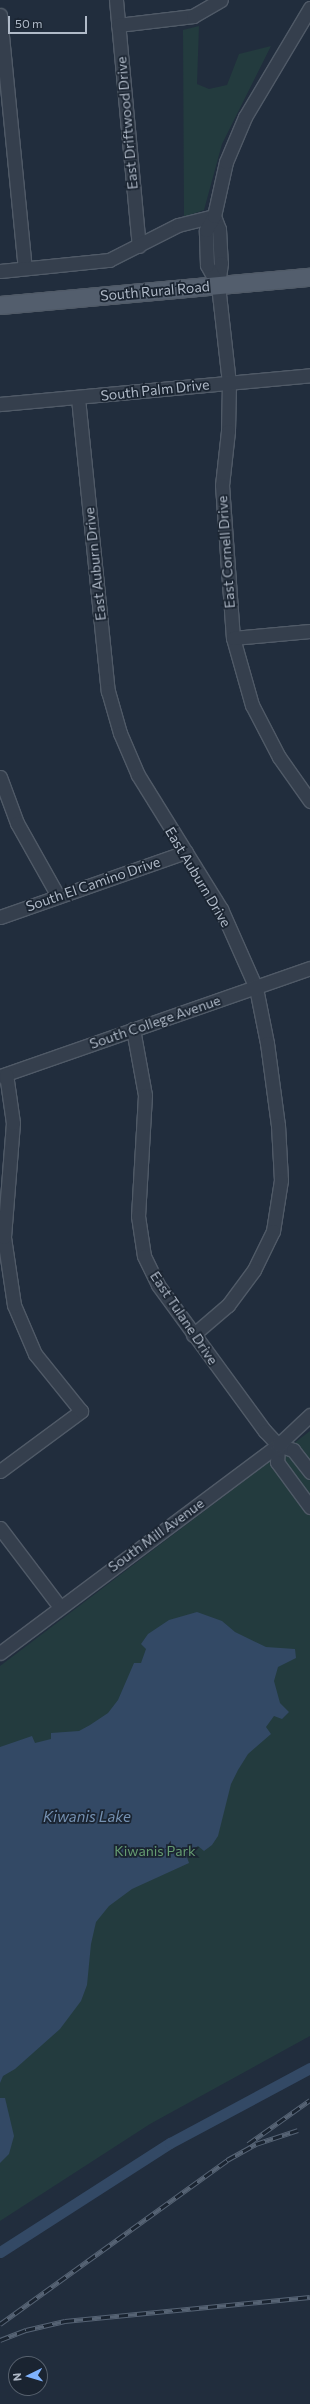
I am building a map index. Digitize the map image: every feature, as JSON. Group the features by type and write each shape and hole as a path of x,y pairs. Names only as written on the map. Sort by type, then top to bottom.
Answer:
{"main road":[{"name":"South Rural Road","path":"0,305 310,277"}],"street":[{"name":"East Driftwood Drive","path":"116,0 139,246"},
{"path":"118,25 193,16 221,0"},
{"path":"218,285 208,265 206,230 214,216 219,186 233,142 310,8"},
{"path":"0,15 25,268"},
{"path":"0,271 102,262 117,258 178,225 214,216"},
{"name":"East Cornell Drive","path":"218,285 229,383 228,431 222,485 233,638 252,705 279,757 310,801"},
{"name":"South Palm Drive","path":"0,404 78,398 310,375"},
{"name":"East Auburn Drive","path":"78,398 108,691 120,733 138,776 221,909 256,988 267,1043 278,1125 281,1180 273,1231 254,1270 228,1305 193,1335"},
{"path":"233,638 310,632"},
{"path":"0,777 17,823 58,896"},
{"name":"South El Camino Drive","path":"0,917 186,852"},
{"name":"South College Avenue","path":"3,1075 310,968"},
{"name":"East Tulane Drive","path":"133,1029 145,1095 138,1216 144,1256 158,1285 193,1335 278,1445"},
{"path":"0,1471 81,1411 35,1354 14,1305 2,1238 13,1123 3,1075"},
{"name":"South Mill Avenue","path":"0,1653 278,1445 310,1415"},
{"path":"310,1472 293,1450 278,1445 277,1462 310,1507"},
{"path":"296,1486 310,1476"},
{"path":"0,1528 60,1607"}],"green space":[{"path":"199,26 197,84 209,89 227,85 239,54 271,46 222,144 204,210 184,217 183,30"},
{"name":"Kiwanis Park","path":"310,1431 310,2036 150,2124 0,2221 0,1666"}],"water":[{"name":"Kiwanis Lake","path":"197,1612 222,1621 235,1632 266,1647 295,1649 296,1658 278,1667 274,1681 280,1703 289,1712 282,1719 274,1716 266,1727 271,1734 248,1754 238,1770 231,1784 218,1836 212,1845 204,1851 198,1846 186,1854 189,1863 132,1889 109,1906 96,1922 91,1944 87,1985 81,2001 60,2029 15,2069 3,2076 0,2083 0,1747 32,1736 35,1743 51,1739 51,1733 79,1731 108,1713 118,1700 134,1663 141,1663 146,1649 141,1644 148,1634 169,1620"},
{"path":"0,2098 5,2098 14,2136 9,2154 0,2163"}],"waterway":[{"path":"0,2252 170,2143 310,2068"}],"railway":[{"path":"248,2144 310,2100"},
{"path":"0,2324 227,2160 256,2144 298,2130"},
{"path":"0,2340 26,2330 65,2321 310,2297"}]}
